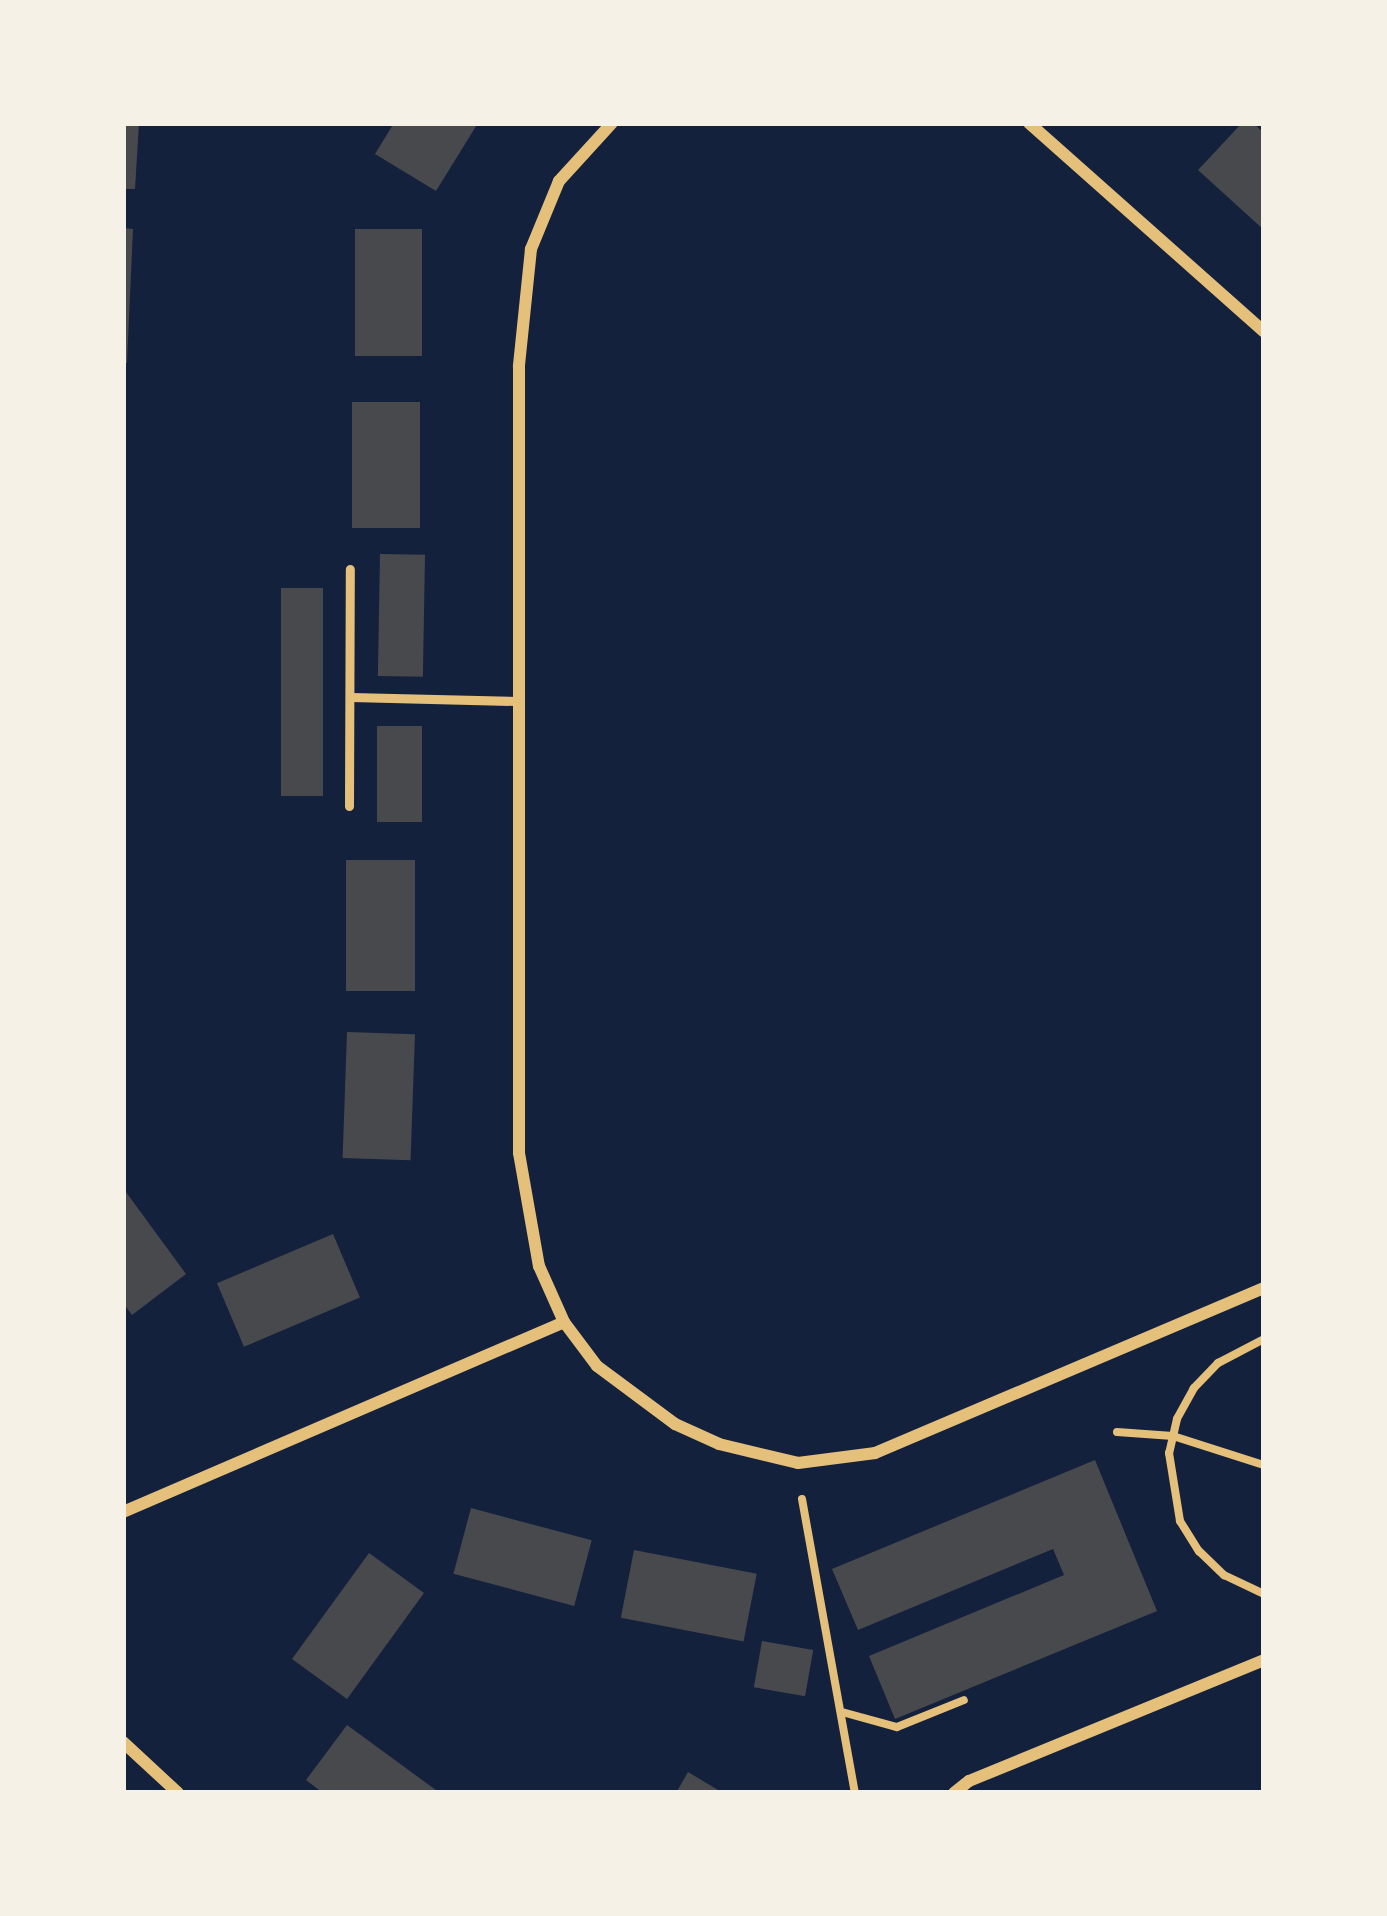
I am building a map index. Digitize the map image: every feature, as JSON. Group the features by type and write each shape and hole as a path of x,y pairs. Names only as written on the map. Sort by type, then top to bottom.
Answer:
{"street":[{"path":"612,123 559,181 531,249 519,366 519,1153 535,1250 564,1322 597,1366 675,1424 719,1444 798,1463 875,1453 1264,1288"},
{"path":"1029,123 1264,332"},
{"path":"123,1512 564,1322"},
{"path":"954,1793 990,1772 1264,1660"},
{"path":"123,1742 178,1793"}],"lane":[{"path":"350,569 350,806"},
{"path":"351,698 518,700"}],"path":[{"path":"1264,1339 1217,1363 1194,1388 1173,1436 1171,1488 1180,1521 1199,1551 1224,1574 1264,1594"},
{"path":"1117,1432 1173,1436 1264,1465"},
{"path":"801,1497 855,1793"},
{"path":"842,1712 897,1727 964,1700"}],"building":[{"path":"123,123 139,123 135,189 123,189"},
{"path":"394,123 478,123 436,191 375,154"},
{"path":"1242,123 1253,123 1264,133 1264,230 1198,170"},
{"path":"123,228 133,229 127,363 123,363"},
{"path":"355,229 422,229 422,356 355,356"},
{"path":"352,402 420,402 420,528 352,528"},
{"path":"380,554 425,555 423,677 378,676"},
{"path":"281,588 323,588 323,796 281,796"},
{"path":"377,726 422,726 422,822 377,822"},
{"path":"346,860 415,860 415,991 346,991"},
{"path":"347,1032 415,1034 411,1160 343,1158"},
{"path":"123,1188 186,1274 132,1315 123,1303"},
{"path":"333,1234 360,1298 244,1347 217,1283"},
{"path":"1095,1460 1157,1611 895,1719 869,1656 1064,1575 1053,1549 858,1630 832,1569"},
{"path":"471,1508 592,1540 574,1606 453,1574"},
{"path":"634,1550 757,1574 744,1642 621,1618"},
{"path":"369,1553 424,1593 347,1699 292,1659"},
{"path":"762,1641 813,1650 805,1696 754,1687"},
{"path":"347,1725 440,1793 323,1793 306,1780"},
{"path":"688,1772 723,1793 676,1793"}]}
